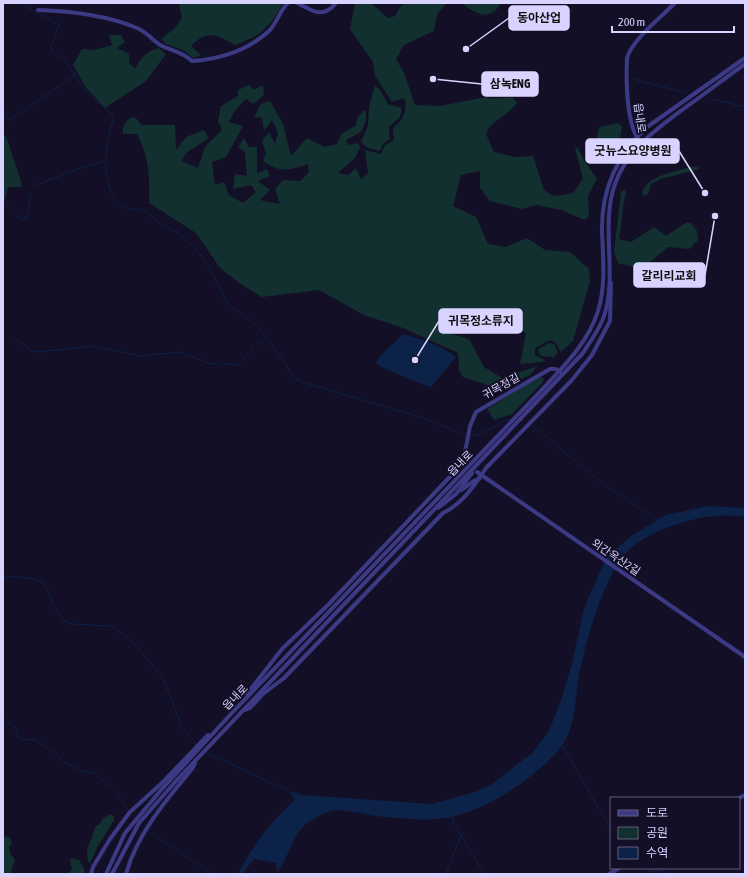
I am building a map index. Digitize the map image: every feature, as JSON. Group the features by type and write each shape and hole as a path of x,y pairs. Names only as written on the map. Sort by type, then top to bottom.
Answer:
{"street":[{"path":"38,10 73,11 108,18 139,28 161,45 184,54 192,61 227,55 253,42 269,31 288,3"},
{"path":"297,3 310,11 320,13 329,11 336,3"},
{"name":"읍내로","path":"106,874 119,845 134,821 224,721 578,349 596,319 599,308 603,272 603,212 608,187 619,162 636,138 630,120 628,54 639,40 675,3"},
{"path":"640,143 636,138 657,119 745,58"},
{"name":"읍내로","path":"112,874 139,823 196,760 583,353 604,317 609,291 610,213 615,185 623,167 640,143 673,116 745,64"},
{"path":"244,710 250,708 270,688 297,665 352,606 443,513 463,499 481,477 486,468 572,380 592,355 610,321 612,290 609,264"},
{"name":"귀목정길","path":"224,721 256,684 282,649 329,604 436,489 446,482 466,461 469,432 476,412 550,369 554,368 558,371"},
{"path":"558,371 562,375"},
{"path":"456,494 475,467"},
{"name":"외간옥산2길","path":"477,472 481,477 620,570 745,657"},
{"path":"436,509 481,477"},
{"path":"93,874 101,853 124,819 149,793 163,782 197,745 224,721"},
{"path":"126,874 131,857 141,837 192,770 196,760"}],"green space":[{"path":"177,3 283,3 274,18 264,30 258,34 235,45 217,36 212,35 202,37 191,46 201,55 193,58 185,51 166,44 161,39 175,28 182,18 179,4"},
{"path":"355,3 371,3 388,18 395,16 403,3 447,3 437,14 434,31 404,45 396,59 404,73 415,105 440,106 486,97 492,99 512,97 517,103 488,129 486,134 494,152 515,157 533,156 544,190 554,196 573,193 583,179 575,148 578,148 597,179 588,196 589,216 585,220 561,210 537,205 522,209 490,201 480,188 480,171 461,175 453,206 476,217 488,244 505,247 527,238 545,250 570,252 589,269 590,281 573,341 561,352 555,342 550,340 535,348 535,355 545,360 543,362 520,364 526,333 469,309 451,311 444,319 446,332 469,339 484,367 502,378 538,366 530,375 499,389 463,377 459,370 458,353 403,328 364,315 319,290 262,297 242,285 220,268 196,233 149,203 148,168 141,143 137,134 123,134 124,124 132,117 137,119 141,125 175,125 176,150 186,137 204,130 209,138 186,153 182,161 198,168 205,147 222,130 218,121 221,106 238,96 238,90 249,85 254,90 263,85 264,95 253,104 246,99 234,112 229,122 243,126 226,157 212,162 215,185 224,182 229,195 243,203 256,192 251,185 233,189 235,174 247,176 245,152 238,147 244,138 249,147 257,147 257,173 267,169 270,176 258,181 270,190 260,200 280,204 275,189 283,180 300,181 309,172 308,164 285,170 275,168 263,161 266,153 262,141 269,132 275,144 278,133 272,120 264,131 262,118 254,117 261,104 270,101 283,124 291,156 307,138 324,147 337,144 341,134 355,126 358,117 364,110 366,112 366,121 361,132 346,140 348,145 358,143 360,147 355,158 338,173 348,175 356,168 361,179 368,173 365,150 381,154 385,145 394,140 393,128 402,118 406,106 404,98 392,102 375,76 373,62 350,29"},
{"path":"460,3 501,3 492,13 487,15 471,10"},
{"path":"109,35 121,35 125,42 117,48 129,54 129,63 135,69 142,58 151,51 159,48 166,54 146,81 105,108 87,89 73,65 82,49 95,50 112,45"},
{"path":"375,85 380,90 388,104 402,108 400,117 389,127 390,139 383,144 380,151 368,148 361,142 368,126 369,107"},
{"path":"618,123 622,127 620,138 614,146 602,148 596,142 599,127"},
{"path":"3,133 7,139 22,184 21,187 8,187 5,200 3,199"},
{"path":"690,167 698,167 699,169 661,179 651,184 648,194 644,196 642,193 645,187 655,178"},
{"path":"624,190 626,192 619,239 631,242 654,227 666,236 687,222 691,223 697,231 698,240 689,249 668,247 646,265 635,267 618,263 614,252 621,192"},
{"path":"549,343 554,344 558,352 554,357 541,356 538,349"},
{"path":"539,377 544,378 543,382 512,414 494,420 487,409"},
{"path":"111,814 114,816 114,820 98,846 90,863 88,862 87,850 96,826 100,824 103,818"},
{"path":"7,836 10,838 12,843 9,847 10,853 15,860 10,874 3,873 3,838"},
{"path":"72,858 79,860 84,868 85,874 68,874 72,869 70,860"}],"water":[{"path":"403,334 431,343 456,357 432,386 429,387 379,366 376,363 379,357"},
{"path":"708,506 745,508 745,517 727,515 710,516 683,522 669,527 638,542 628,551 619,563 610,577 603,593 591,627 579,675 573,720 567,737 552,757 524,781 490,803 472,811 438,819 425,820 384,817 356,812 330,811 309,822 303,827 294,839 285,860 277,872 276,863 254,859 242,874 238,874 263,834 278,816 295,800 289,791 303,795 432,804 475,792 492,784 533,752 549,731 561,700 572,664 584,608 607,556 634,534 666,515"}],"waterway":[{"path":"20,3 59,25 51,46 52,51 66,62 86,92 111,113 114,119 108,140 106,165 110,190 115,200 125,208 144,210 153,218 182,236 196,250 208,266 226,301 259,329 295,378 302,382 423,418 467,436"},
{"path":"3,109 10,120 75,75"},
{"path":"633,79 686,93"},
{"path":"711,99 745,107"},
{"path":"34,186 75,170 107,160"},
{"path":"15,214 22,219 26,219 31,195"},
{"path":"3,202 9,204"},
{"path":"13,337 32,351 38,352 93,346"},
{"path":"258,345 265,340"},
{"path":"99,347 140,356 180,352 211,364 219,363"},
{"path":"225,364 238,365 253,348"},
{"path":"470,436 486,431 509,419"},
{"path":"532,425 601,482 657,520"},
{"path":"3,576 30,578 42,582 49,593 53,605 65,622 72,624 112,626 133,642 163,678 182,727 197,745"},
{"path":"3,717 16,729 19,737 24,740 34,739 57,755 62,761 80,770 96,774 116,791 127,810"},
{"path":"562,745 610,827"},
{"path":"205,752 289,791"},
{"path":"451,815 454,823 484,874"},
{"path":"151,833 212,874"},
{"path":"446,874 461,835"},
{"path":"649,869 651,872 661,870 666,874"}],"place":[{"name":"동아산업","path":"466,49"},
{"name":"삼녹ENG","path":"433,79"},
{"name":"굿뉴스요양병원","path":"705,193"},
{"name":"갈리리교회","path":"715,216"},
{"name":"귀목정소류지","path":"415,360"}]}
